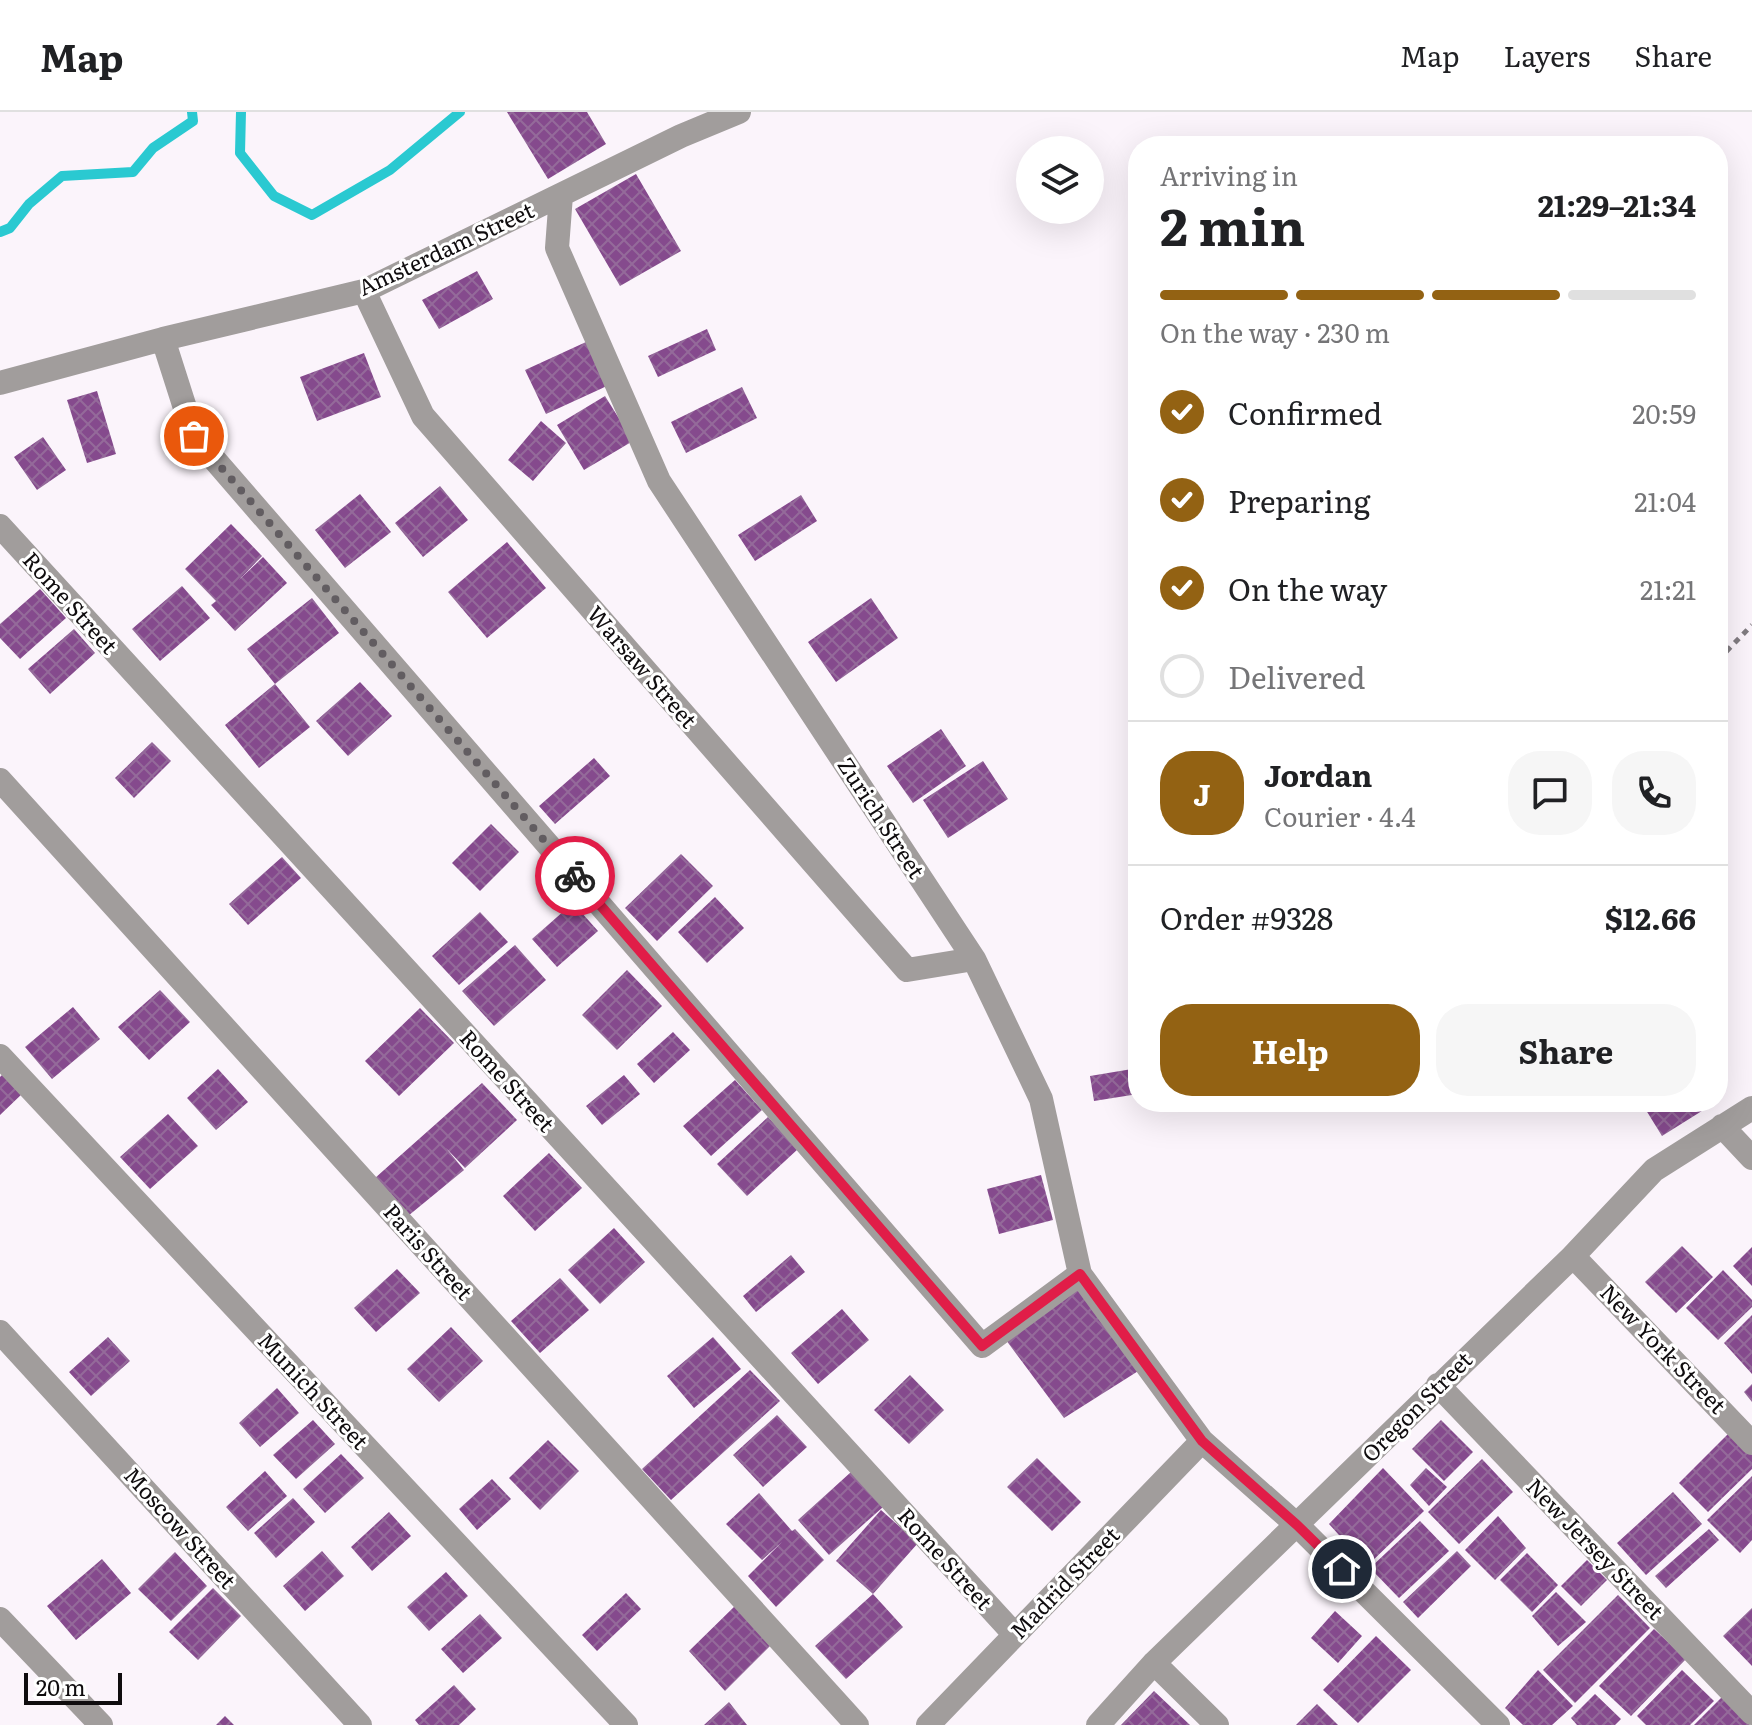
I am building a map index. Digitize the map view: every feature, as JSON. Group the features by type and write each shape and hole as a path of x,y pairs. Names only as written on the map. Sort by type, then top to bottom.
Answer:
{"street":[{"name":"Amsterdam Street","path":"0,383 163,339 364,291 681,136 739,112"},
{"name":"Zurich Street","path":"561,195 557,248 659,481 974,959 1041,1099 1080,1274 1202,1441 1297,1525 1498,1725"},
{"name":"Warsaw Street","path":"364,291 423,416 907,970 974,959"},
{"path":"163,339 194,436 982,1346 1080,1274"},
{"name":"Rome Street","path":"0,526 1015,1635"},
{"name":"Paris Street","path":"0,780 857,1725"},
{"name":"Munich Street","path":"0,1056 626,1725"},
{"name":"Oregon Street","path":"1098,1725 1154,1663 1573,1256 1654,1170 1752,1108"},
{"path":"1722,1126 1752,1158"},
{"name":"New York Street","path":"1573,1256 1752,1443"},
{"name":"Moscow Street","path":"0,1332 360,1725"},
{"name":"New Jersey Street","path":"1438,1385 1752,1713"},
{"name":"Madrid Street","path":"928,1725 1202,1441"},
{"path":"0,1619 101,1725"},
{"path":"1154,1663 1217,1725"}],"path":[{"path":"1728,650 1752,625"}],"building":[{"path":"507,112 587,112 606,144 548,179"},
{"path":"636,174 681,251 620,286 575,209"},
{"path":"477,271 493,299 439,329 422,300"},
{"path":"707,329 716,350 658,377 648,356"},
{"path":"586,342 607,386 546,414 525,370"},
{"path":"364,353 381,397 317,421 300,377"},
{"path":"742,387 757,418 686,453 671,422"},
{"path":"97,391 116,454 87,463 67,400"},
{"path":"605,396 633,441 584,470 557,425"},
{"path":"541,421 566,443 533,481 508,460"},
{"path":"43,437 66,470 37,490 14,457"},
{"path":"440,486 468,520 423,557 395,523"},
{"path":"360,494 391,532 345,568 315,530"},
{"path":"801,495 817,521 755,561 738,535"},
{"path":"231,524 262,556 239,580 263,557 287,583 235,631 211,605 216,601 185,569"},
{"path":"507,542 546,588 487,638 448,592"},
{"path":"182,586 210,618 160,661 132,629"},
{"path":"40,589 66,618 20,659 0,638 0,624"},
{"path":"312,598 339,633 275,684 247,649"},
{"path":"871,598 898,638 836,682 808,642"},
{"path":"74,629 95,653 50,694 28,669"},
{"path":"360,682 392,716 348,756 316,721"},
{"path":"275,684 310,727 259,768 225,725"},
{"path":"941,729 966,766 913,803 887,766"},
{"path":"152,742 171,761 134,798 115,778"},
{"path":"594,758 610,776 555,824 539,806"},
{"path":"983,761 1008,799 948,838 923,800"},
{"path":"491,824 519,852 480,891 452,863"},
{"path":"681,854 713,886 657,941 625,908"},
{"path":"282,857 301,878 248,925 229,904"},
{"path":"715,897 744,928 707,963 678,932"},
{"path":"573,903 598,931 557,967 532,939"},
{"path":"480,912 508,942 459,985 432,956"},
{"path":"515,945 546,980 494,1026 462,991"},
{"path":"627,970 662,1006 617,1050 582,1015"},
{"path":"160,990 190,1022 149,1060 118,1027"},
{"path":"73,1007 100,1039 52,1079 25,1047"},
{"path":"420,1008 454,1043 399,1096 365,1061"},
{"path":"673,1032 690,1050 654,1083 637,1064"},
{"path":"218,1069 248,1102 216,1130 187,1098"},
{"path":"1128,1070 1128,1096 1094,1101 1090,1076"},
{"path":"4,1073 23,1093 0,1115 0,1077"},
{"path":"624,1075 640,1094 602,1125 586,1106"},
{"path":"735,1080 762,1110 711,1156 683,1126"},
{"path":"482,1083 517,1120 465,1168 446,1148 464,1170 408,1216 375,1178"},
{"path":"1647,1112 1700,1112 1662,1136"},
{"path":"168,1114 198,1146 150,1189 120,1157"},
{"path":"768,1117 798,1149 747,1196 717,1164"},
{"path":"549,1153 582,1188 535,1231 503,1196"},
{"path":"1041,1175 1053,1220 999,1234 987,1189"},
{"path":"614,1228 645,1262 600,1304 568,1270"},
{"path":"1682,1246 1713,1277 1676,1313 1645,1282"},
{"path":"1752,1247 1752,1286 1733,1266"},
{"path":"791,1255 805,1272 756,1312 743,1296"},
{"path":"397,1269 420,1293 376,1332 354,1308"},
{"path":"1723,1270 1752,1300 1752,1307 1718,1340 1686,1308"},
{"path":"560,1278 589,1310 540,1353 511,1321"},
{"path":"1079,1280 1143,1368 1064,1418 1003,1336"},
{"path":"842,1309 869,1340 818,1384 791,1353"},
{"path":"1752,1315 1752,1374 1724,1343"},
{"path":"451,1327 483,1361 439,1402 407,1369"},
{"path":"108,1337 130,1361 91,1396 69,1372"},
{"path":"713,1337 741,1369 694,1408 667,1376"},
{"path":"750,1370 780,1401 671,1500 642,1469"},
{"path":"910,1375 944,1410 909,1444 874,1410"},
{"path":"1752,1384 1752,1402 1744,1392"},
{"path":"277,1388 299,1413 260,1447 239,1423"},
{"path":"777,1415 807,1447 763,1487 733,1455"},
{"path":"313,1420 335,1444 296,1479 273,1455"},
{"path":"1441,1420 1473,1452 1444,1481 1412,1449"},
{"path":"1730,1432 1752,1454 1752,1469 1708,1512 1679,1483"},
{"path":"548,1440 579,1471 540,1510 509,1478"},
{"path":"341,1454 364,1478 325,1513 303,1489"},
{"path":"1037,1458 1081,1502 1052,1531 1007,1487"},
{"path":"1482,1459 1513,1492 1459,1544 1428,1512"},
{"path":"1383,1468 1424,1511 1367,1566 1329,1524"},
{"path":"1426,1468 1447,1487 1429,1506 1410,1485"},
{"path":"265,1471 287,1496 248,1531 226,1507"},
{"path":"851,1472 883,1507 829,1555 798,1520"},
{"path":"1752,1476 1752,1540 1740,1553 1707,1520"},
{"path":"492,1479 511,1499 477,1530 459,1509"},
{"path":"1673,1492 1702,1524 1646,1575 1617,1543"},
{"path":"759,1493 792,1531 795,1529 824,1560 776,1607 748,1576 782,1542 762,1560 726,1524"},
{"path":"293,1498 315,1522 276,1558 254,1533"},
{"path":"881,1510 918,1543 873,1594 836,1561"},
{"path":"389,1512 411,1536 372,1571 351,1547"},
{"path":"1498,1516 1526,1548 1495,1580 1465,1550"},
{"path":"1420,1521 1449,1551 1399,1598 1370,1568"},
{"path":"1709,1529 1719,1540 1666,1588 1655,1576"},
{"path":"322,1551 344,1576 305,1611 283,1586"},
{"path":"1457,1551 1471,1566 1418,1618 1403,1602"},
{"path":"175,1552 207,1586 171,1621 138,1589"},
{"path":"1527,1553 1558,1585 1532,1612 1500,1580"},
{"path":"102,1559 131,1593 76,1640 47,1606"},
{"path":"1587,1560 1607,1580 1581,1606 1561,1586"},
{"path":"446,1572 468,1596 429,1631 407,1607"},
{"path":"213,1588 241,1616 198,1660 169,1632"},
{"path":"1556,1592 1586,1622 1558,1646 1532,1616"},
{"path":"626,1593 641,1609 597,1651 582,1635"},
{"path":"873,1594 903,1627 846,1679 815,1646"},
{"path":"1618,1595 1650,1628 1575,1703 1543,1670"},
{"path":"737,1604 773,1643 725,1691 689,1651"},
{"path":"1752,1608 1752,1666 1723,1636"},
{"path":"1335,1611 1362,1636 1338,1663 1311,1638"},
{"path":"480,1614 502,1638 463,1673 441,1649"},
{"path":"1654,1629 1686,1659 1631,1716 1599,1686"},
{"path":"1376,1636 1411,1670 1358,1723 1323,1690"},
{"path":"1538,1670 1573,1706 1552,1725 1523,1725 1505,1708"},
{"path":"1682,1670 1714,1701 1690,1725 1646,1725 1637,1716"},
{"path":"454,1685 476,1709 459,1725 419,1725 415,1720"},
{"path":"1154,1691 1190,1725 1121,1725"},
{"path":"1595,1694 1621,1719 1615,1725 1577,1725 1571,1718"},
{"path":"1722,1697 1750,1725 1694,1725"},
{"path":"729,1702 747,1725 704,1725"},
{"path":"1317,1704 1338,1725 1296,1725"},
{"path":"225,1716 234,1725 216,1725"}],"waterway":[{"path":"0,232 10,228 29,204 62,176 133,172 153,148 193,121 192,112"},
{"path":"241,112 240,153 274,196 312,215 390,170 460,112"}],"way so far":[{"path":"194,436 575,876"}],"route":[{"path":"575,876 982,1346 1080,1274 1202,1441 1342,1569"}]}
